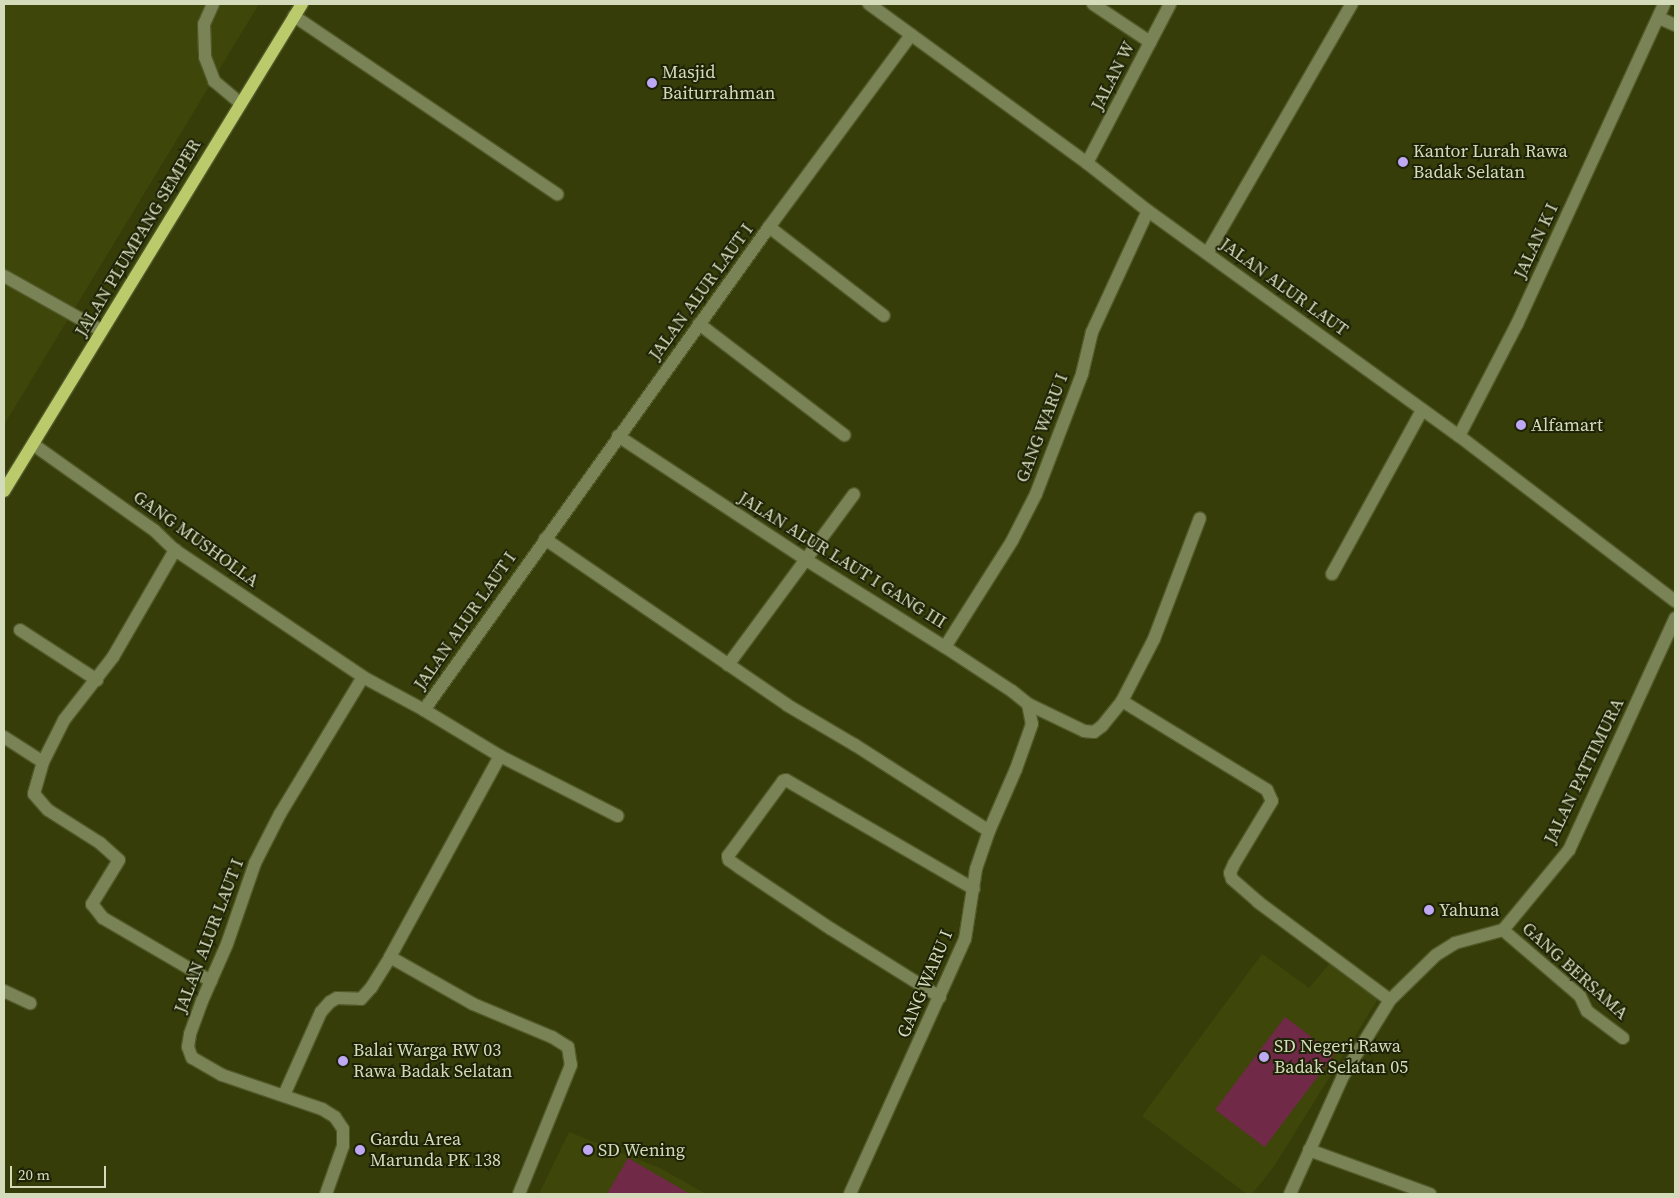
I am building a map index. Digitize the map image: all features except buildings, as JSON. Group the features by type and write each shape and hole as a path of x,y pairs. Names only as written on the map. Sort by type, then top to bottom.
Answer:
{"main road":[{"name":"JALAN PLUMPANG SEMPER","path":"4,491 34,445 302,4"}],"street":[{"path":"213,4 204,24 205,57 214,81 241,104"},
{"name":"JALAN ALUR LAUT","path":"868,4 1087,163 1148,211 1208,252 1459,436 1674,597"},
{"path":"1093,4 1150,42"},
{"name":"JALAN W","path":"1087,163 1170,4"},
{"path":"1208,252 1352,4"},
{"name":"JALAN K I","path":"1459,436 1517,324 1664,4"},
{"path":"294,16 557,194"},
{"path":"1659,18 1675,24"},
{"name":"JALAN ALUR LAUT I","path":"326,1194 343,1146 343,1129 335,1117 322,1108 222,1075 192,1058 188,1047 190,1034 260,855 280,814 363,677 424,710 769,226 911,34"},
{"name":"GANG WARU I","path":"945,647 1012,541 1036,494 1082,374 1092,332 1148,211"},
{"path":"769,226 884,316"},
{"path":"4,276 102,331"},
{"path":"699,324 844,436"},
{"path":"1332,574 1422,410"},
{"name":"JALAN ALUR LAUT I GANG III","path":"618,436 805,559 1012,690 1028,704 1084,731 1094,732 1102,726 1122,701"},
{"name":"GANG MUSHOLLA","path":"34,445 156,531 175,550 363,677"},
{"path":"728,665 854,494"},
{"path":"1200,518 1154,639 1122,701 1267,790 1272,801 1234,864 1230,873 1232,879 1258,902 1390,1000"},
{"path":"545,539 787,705 854,745 989,831"},
{"path":"175,550 113,657 64,720 43,762 34,794 48,810 100,843 119,860 92,904 103,918 211,981"},
{"name":"JALAN PATTIMURA","path":"1503,930 1569,850 1675,618"},
{"path":"20,630 97,680"},
{"name":"GANG WARU I","path":"850,1194 965,939 976,869 989,831 1016,770 1032,724 1028,704"},
{"path":"424,710 500,756 618,816"},
{"path":"4,737 43,762"},
{"path":"284,1095 321,1012 330,1002 337,998 361,999 371,988 390,957 500,756"},
{"path":"940,997 823,924 740,868 729,860 728,856 783,780 786,780 974,889"},
{"path":"1290,1194 1343,1076 1390,1000 1436,955 1455,943 1503,930"},
{"name":"GANG BERSAMA","path":"1503,930 1580,996 1587,1011 1623,1038"},
{"path":"390,957 473,1004 552,1037 568,1047 570,1064 520,1194"},
{"path":"4,991 30,1003"},
{"path":"1309,1150 1430,1194"}],"shaded area":[{"path":"4,4 259,4 4,425"},
{"name":"SD Negeri Rawa Badak Selatan 05","path":"1262,954 1309,988 1330,963 1378,999 1273,1168 1252,1194 1247,1194 1142,1116"},
{"path":"1285,1017 1335,1054 1265,1147 1215,1110"},
{"name":"SD Wening","path":"569,1132 660,1168 706,1194 539,1194"},
{"path":"628,1158 690,1194 607,1194"}],"place":[{"name":"Masjid Baiturrahman","path":"652,83"},
{"name":"Kantor Lurah Rawa Badak Selatan","path":"1403,162"},
{"name":"Alfamart","path":"1521,425"},
{"name":"Yahuna","path":"1429,910"},
{"name":"SD Negeri Rawa Badak Selatan 05","path":"1264,1057"},
{"name":"Balai Warga RW 03 Rawa Badak Selatan","path":"343,1061"},
{"name":"Gardu Area Marunda PK 138","path":"360,1150"},
{"name":"SD Wening","path":"588,1150"}]}
